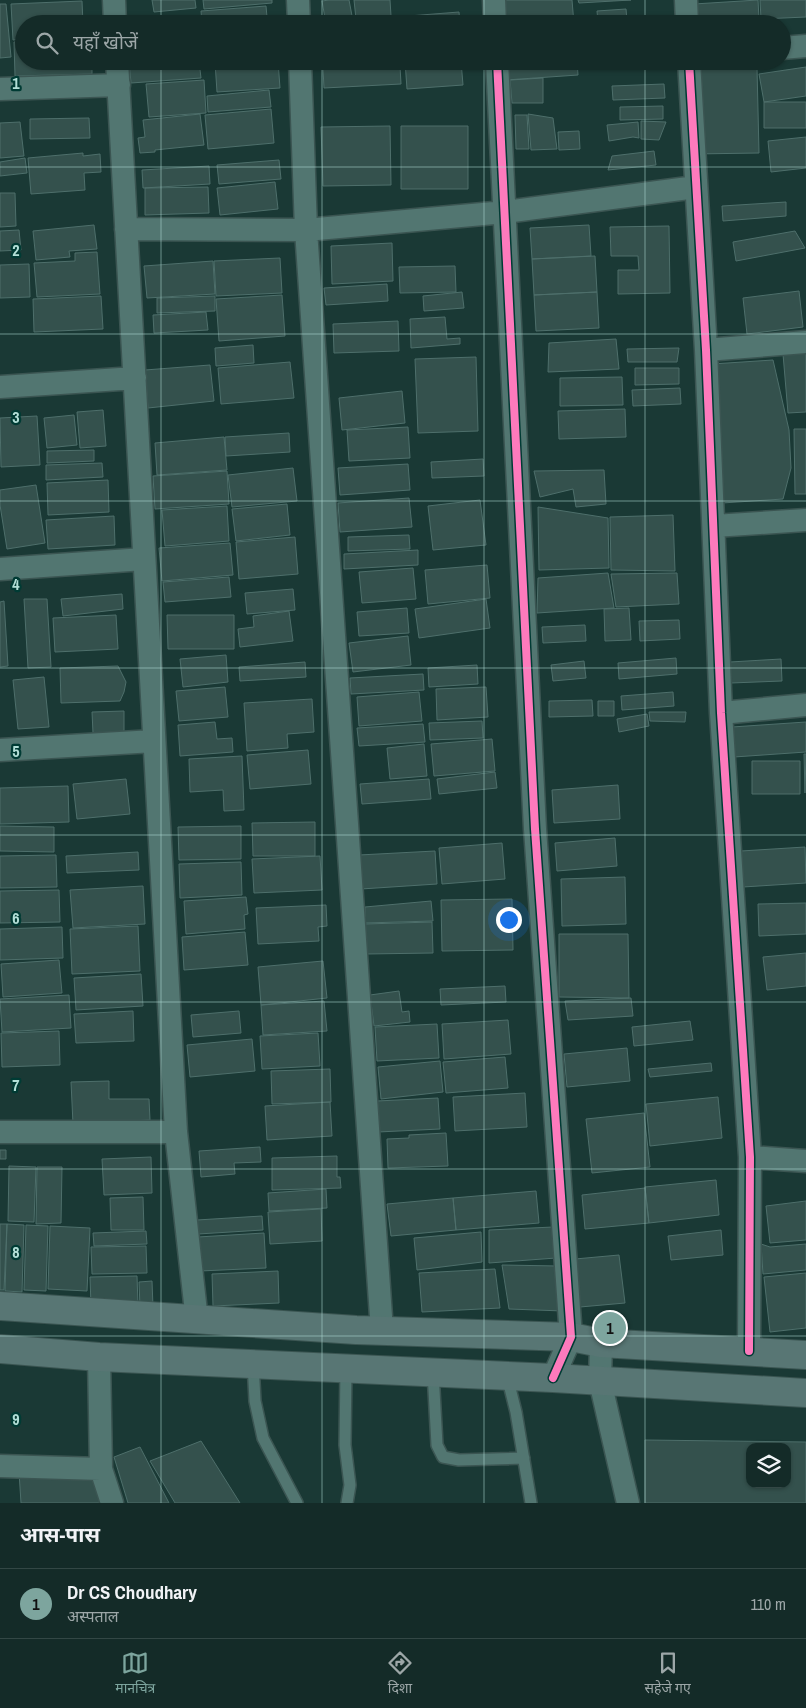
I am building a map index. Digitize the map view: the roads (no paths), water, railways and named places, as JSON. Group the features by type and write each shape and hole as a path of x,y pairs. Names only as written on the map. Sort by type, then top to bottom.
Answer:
{"main road":[{"path":"0,1306 382,1331 571,1337 601,1343 806,1354"},
{"path":"0,1349 99,1357 553,1378 806,1393"}],"street":[{"path":"114,0 115,15"},
{"path":"298,0 299,15"},
{"path":"494,0 495,15"},
{"path":"686,0 687,15"},
{"path":"791,47 806,46"},
{"path":"118,70 176,1132 197,1320"},
{"path":"300,70 306,230 382,1331"},
{"path":"497,70 535,829 571,1337 553,1378"},
{"path":"690,70 706,350 722,713 750,1157 749,1351"},
{"path":"0,88 119,85"},
{"path":"126,229 306,230 505,212 696,187"},
{"path":"706,350 806,342"},
{"path":"0,387 134,378"},
{"path":"714,526 806,520"},
{"path":"0,569 144,559"},
{"path":"722,713 806,705"},
{"path":"0,750 154,741"},
{"path":"0,1132 176,1132"},
{"path":"750,1157 806,1161"},
{"path":"601,1343 600,1381 628,1503"},
{"path":"99,1357 101,1469 112,1503"},
{"path":"0,1466 101,1469"}],"lane":[{"path":"253,1363 255,1401 263,1438 297,1503"},
{"path":"346,1368 345,1445 350,1485 348,1503"},
{"path":"433,1372 437,1445 443,1457 459,1460 524,1458"},
{"path":"507,1376 516,1412 531,1503"}],"place":[{"name":"Dr CS Choudhary","path":"610,1328"}]}
